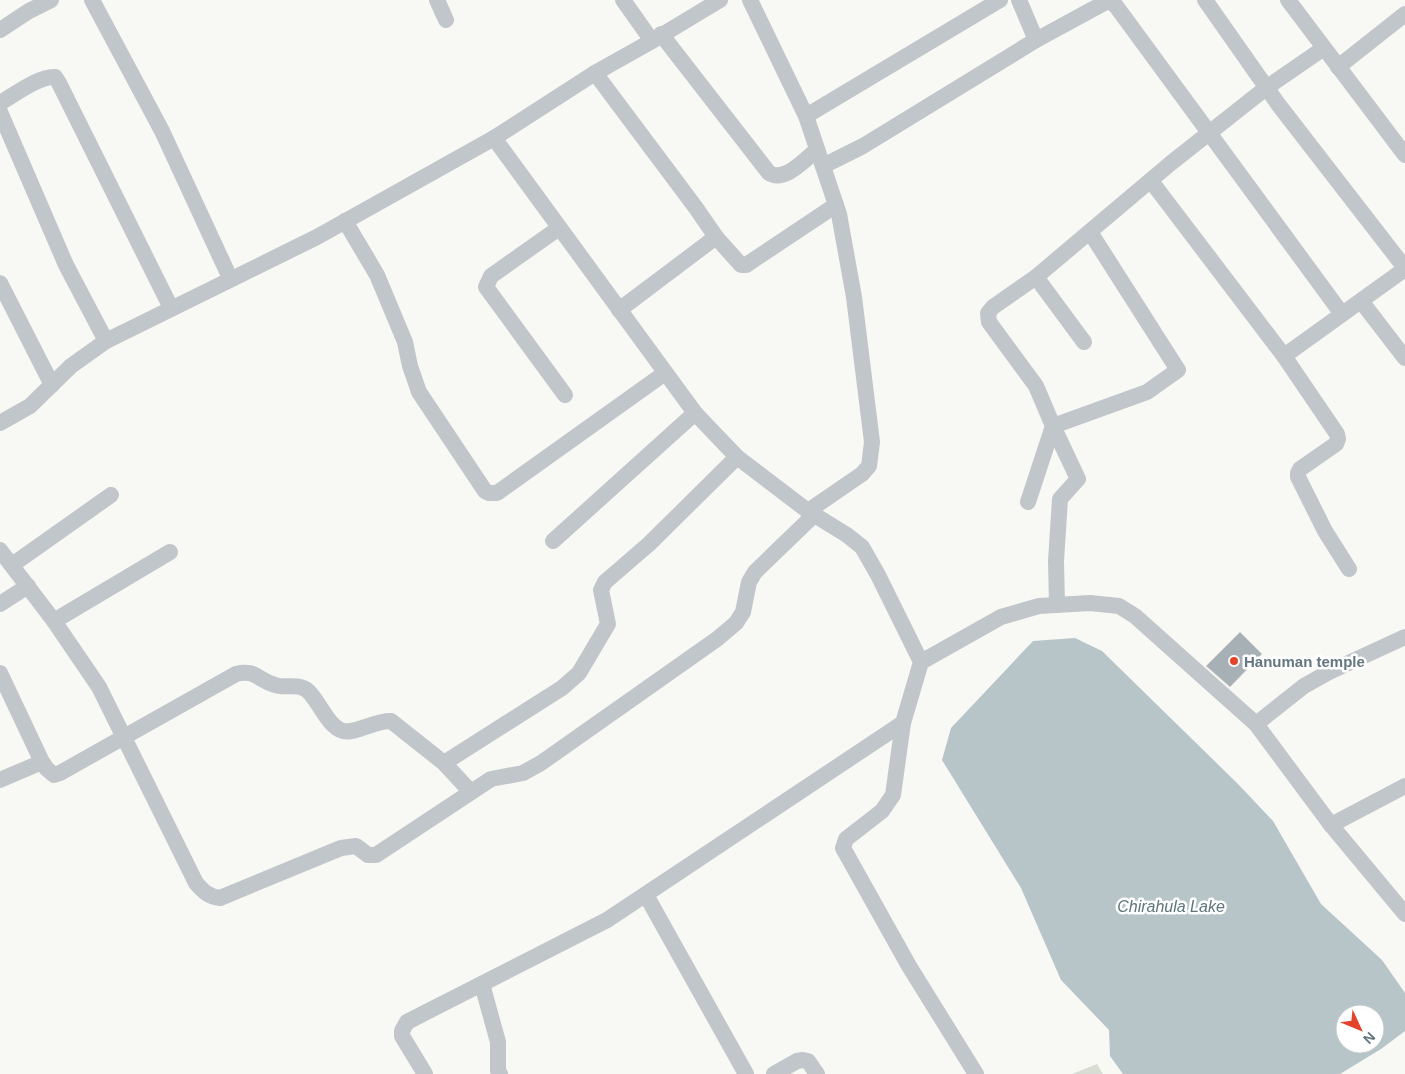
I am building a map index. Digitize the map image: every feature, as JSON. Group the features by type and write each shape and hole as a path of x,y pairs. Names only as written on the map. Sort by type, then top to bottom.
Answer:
{"street":[{"path":"0,30 29,11 51,0"},
{"path":"92,0 162,131 230,278"},
{"path":"437,0 446,20"},
{"path":"623,0 769,173 778,177 785,175 817,150"},
{"path":"0,424 30,406 71,366 106,340 317,237 494,138 594,73 720,0"},
{"path":"0,550 54,620 100,687 123,738 196,883 203,892 212,898 220,898 342,848 356,846 368,855 376,854 490,779 523,773 542,763 717,639 736,623 743,612 749,582 755,572 811,513 862,474 869,466 872,442 854,297 836,205 806,116 750,0"},
{"path":"806,116 1000,0"},
{"path":"1019,0 1036,40"},
{"path":"1204,0 1266,88 1405,268 1284,356"},
{"path":"1288,0 1405,155"},
{"path":"823,166 863,146 1036,40 1110,1 1116,6 1342,314"},
{"path":"1338,66 1405,14"},
{"path":"1057,605 1056,561 1060,499 1078,479 1036,386 989,322 988,312 992,307 1036,277 1208,133 1266,88 1324,48"},
{"path":"594,73 716,237 741,265 746,265 836,205"},
{"path":"0,103 41,80 54,77 171,308"},
{"path":"0,112 66,265 106,340"},
{"path":"494,138 694,413 737,458 811,513 847,535 862,547 878,576 921,662 903,723 893,795 882,811 846,839 843,848 909,966 976,1074"},
{"path":"1151,181 1284,356 1337,434 1336,444 1300,469 1298,477 1325,532 1349,569"},
{"path":"345,221 378,275 405,342 410,366 419,392 485,491 489,493 497,493 665,373"},
{"path":"559,228 491,276 486,287 565,395"},
{"path":"1053,426 1147,392 1178,370 1090,232"},
{"path":"619,310 716,237"},
{"path":"1036,277 1084,342"},
{"path":"0,283 52,385"},
{"path":"1361,301 1405,358"},
{"path":"554,541 694,413"},
{"path":"1028,502 1053,426"},
{"path":"444,763 562,688 579,673 608,624 601,590 605,582 649,544 737,458"},
{"path":"12,565 111,495"},
{"path":"54,620 170,552"},
{"path":"0,604 28,586"},
{"path":"921,662 1001,617 1040,606 1090,603 1119,606 1134,616 1256,724 1332,824 1405,914"},
{"path":"1256,724 1304,686 1328,672 1405,637"},
{"path":"0,673 42,762 50,773 60,773 236,674 250,672 275,686 298,686 308,691 334,726 342,731 349,731 383,720 391,721 444,763 470,791"},
{"path":"425,1074 402,1036 402,1031 407,1022 607,920 903,723"},
{"path":"0,780 42,762"},
{"path":"1332,824 1405,786"},
{"path":"646,895 746,1074"},
{"path":"482,984 498,1042 500,1074"},
{"path":"774,1074 803,1060 808,1061 817,1074"}],"shaded area":[{"path":"1097,1064 1103,1074 1072,1074"}],"water":[{"name":"Chirahula Lake","path":"1075,638 1102,651 1238,784 1273,821 1321,904 1382,960 1405,993 1405,1031 1385,1046 1385,1004 1335,1004 1335,1054 1373,1054 1340,1074 1123,1074 1110,1056 1109,1030 1061,980 1021,888 942,760 951,728 1033,641"}],"building":[{"name":"Hanuman temple","path":"1240,632 1262,654 1230,687 1206,666"}],"place":[{"name":"Hanuman temple","path":"1234,661"}]}
